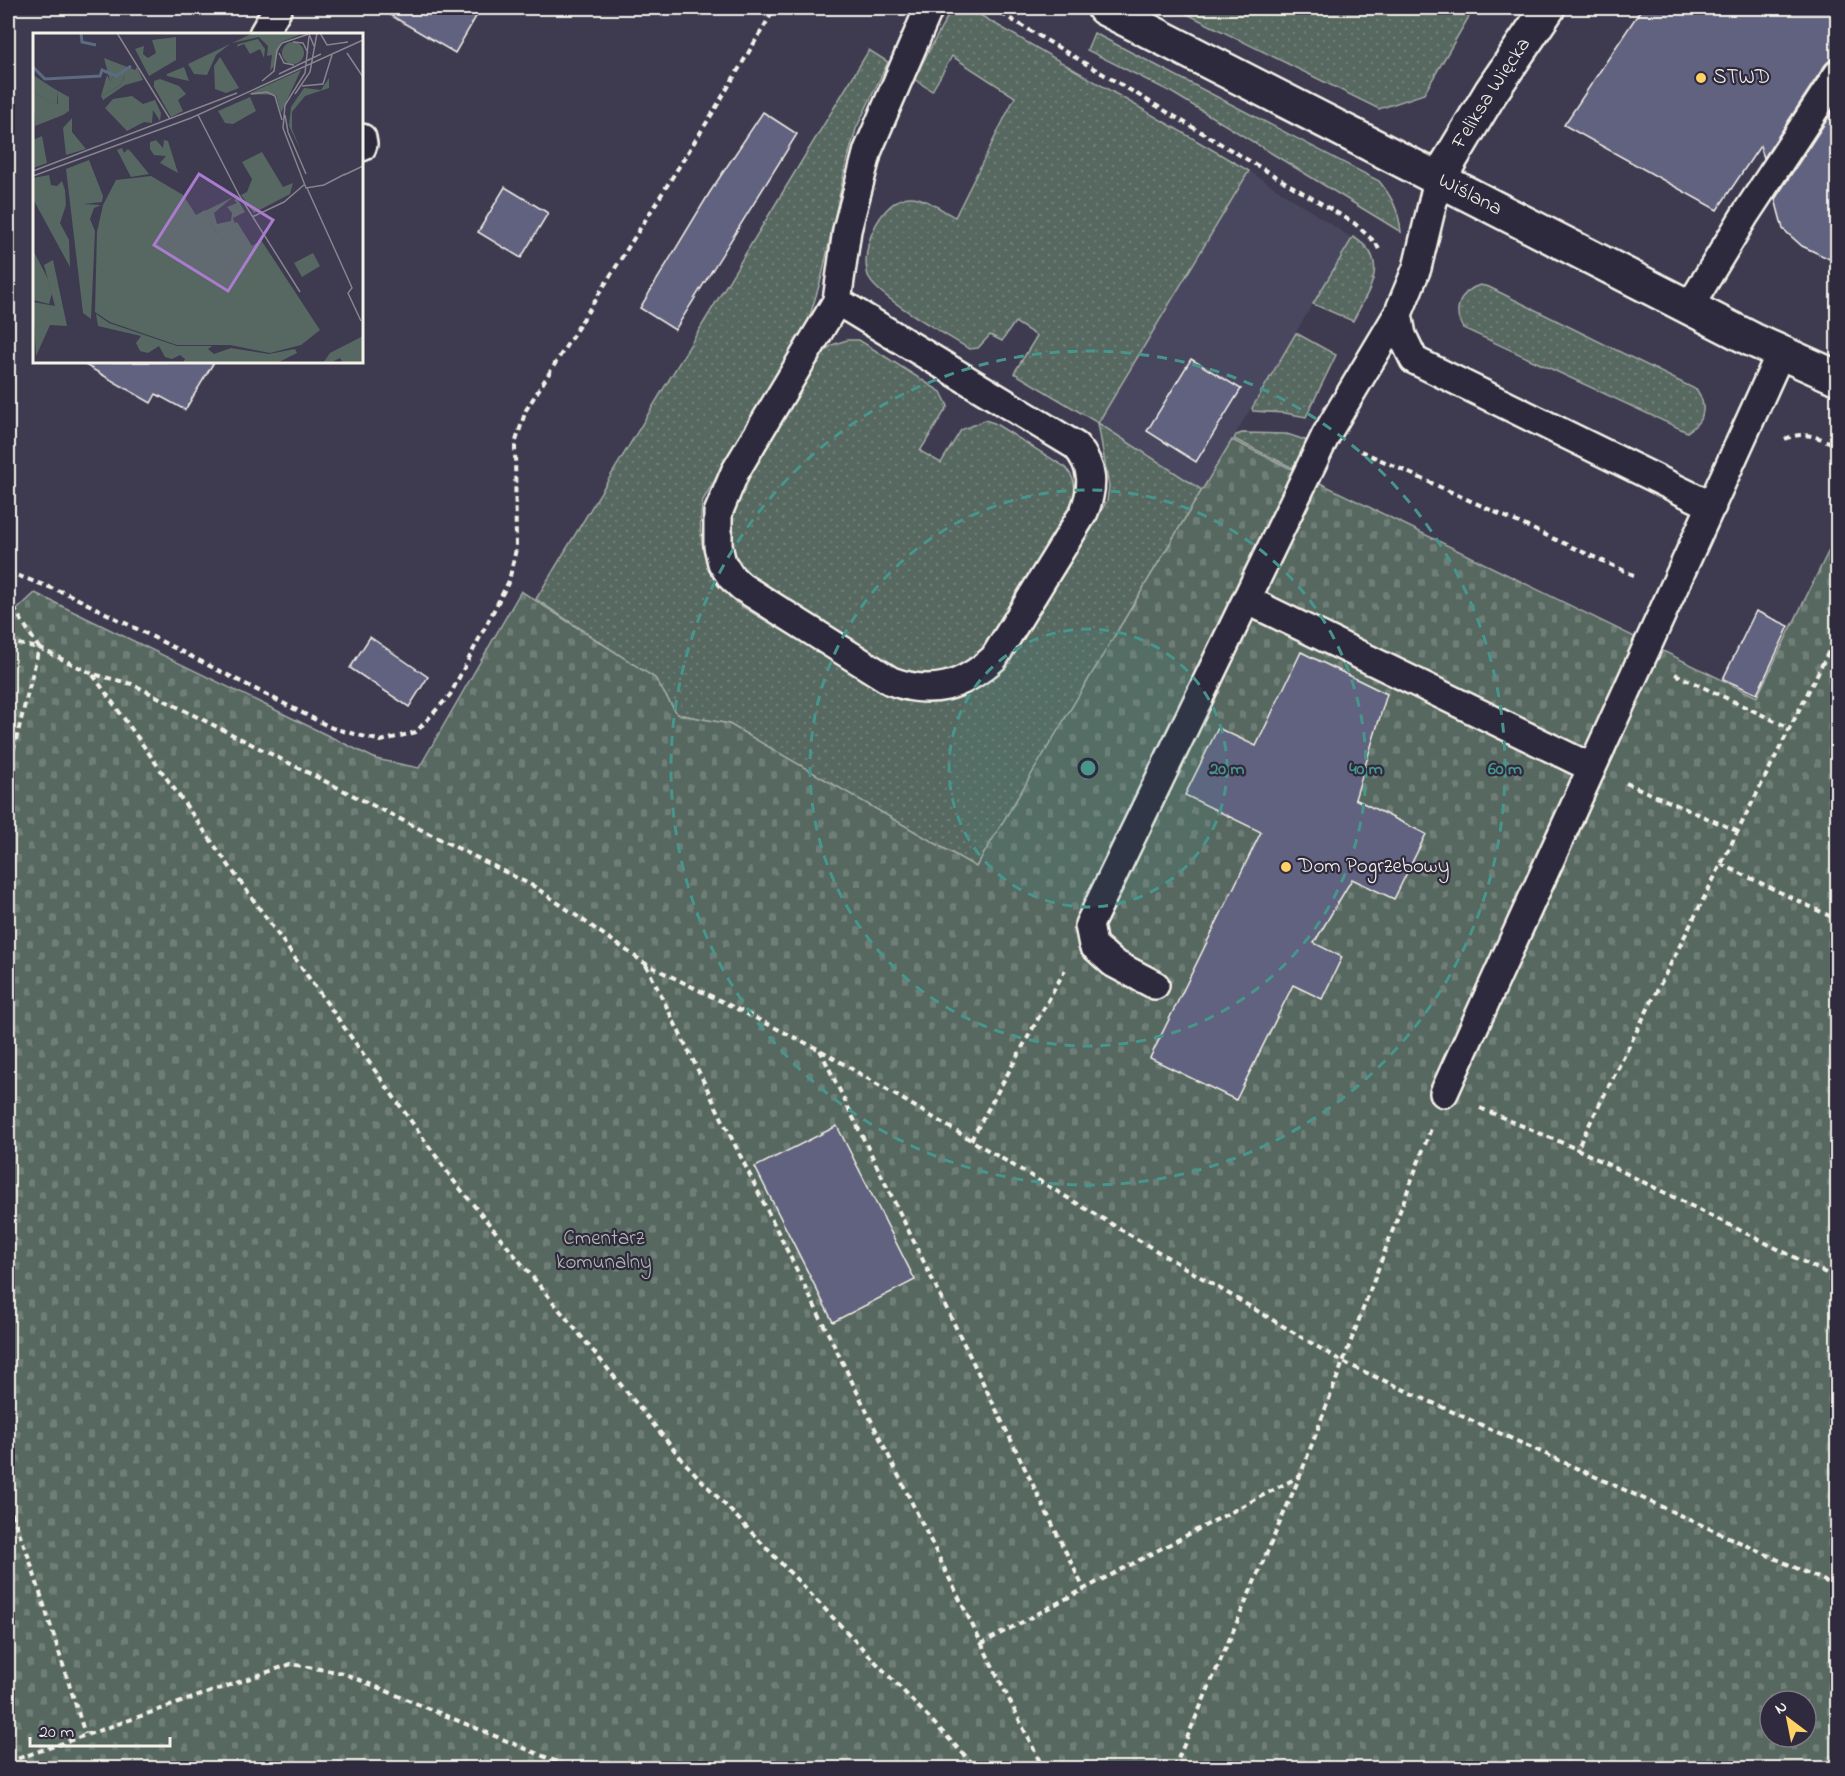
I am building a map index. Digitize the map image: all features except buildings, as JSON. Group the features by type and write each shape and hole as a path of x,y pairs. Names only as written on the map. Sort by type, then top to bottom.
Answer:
{"street":[{"name":"Wiślana","path":"1104,8 1754,340 1838,378"},
{"name":"Feliksa Więcka","path":"1438,180 1491,92 1548,8"}],"lane":[{"path":"264,33 279,8"},
{"path":"837,301 1076,446 1085,456 1090,475 1091,494 1084,513 994,658 972,675 945,686 927,689 909,688 891,681 742,587 731,577 722,563 717,531 718,513 735,472 837,301 847,230 868,150 929,8"},
{"path":"1689,306 1745,215 1838,74"},
{"path":"1155,985 1113,963 1093,945 1089,925 1326,435 1398,314 1417,268 1438,180"},
{"path":"1398,314 1402,335 1414,360 1712,506"},
{"path":"1444,1093 1781,352"},
{"path":"1247,600 1592,768"}],"path":[{"path":"8,572 68,594 332,728 381,741 416,732 450,695 509,581 516,549 514,444 526,410 712,114 775,8"},
{"path":"992,8 1354,224 1376,243 1382,255"},
{"path":"1326,435 1672,593"},
{"path":"8,599 39,648 8,772"},
{"path":"1577,1149 1838,633"},
{"path":"8,642 39,648 93,674 132,684 535,887 646,964 820,1050 1343,1362 1838,1587"},
{"path":"1642,659 1790,728"},
{"path":"93,674 453,1180 686,1463 977,1768"},
{"path":"1592,768 1738,831"},
{"path":"1721,864 1838,920"},
{"path":"971,1140 1089,925"},
{"path":"646,964 1042,1768"},
{"path":"820,1050 1084,1590"},
{"path":"1174,1768 1300,1476 1444,1093 1577,1149 1838,1279"},
{"path":"981,1644 1300,1476"},
{"path":"8,1503 29,1558 85,1734"},
{"path":"8,1762 291,1664 343,1673 572,1768"}],"shaded area":[{"path":"1249,171 1352,238 1202,490 1098,423"}],"green space":[{"path":"952,8 968,8 1249,171 1098,423 1014,373 1037,336 1015,322 1002,341 990,335 978,348 969,349 899,305 875,286 869,278 866,266 870,238 884,212 894,203 906,198 918,198 955,217 1015,97 952,56 932,91 914,79"},
{"path":"1175,8 1474,8 1424,94 1379,109"},
{"path":"1094,33 1379,181 1394,205 1399,217 1401,232 1171,92 1087,50"},
{"path":"869,50 888,62 856,129 822,276 808,322 703,500 702,544 711,571 718,583 739,605 899,700 930,703 957,698 969,693 1006,667 1107,501 1109,486 1098,423 1202,490 976,867 729,724 677,714 654,678 536,599"},
{"path":"1353,237 1365,246 1375,266 1370,287 1353,321 1313,304"},
{"path":"1480,285 1489,287 1697,390 1703,408 1701,419 1687,432 1463,328 1458,315 1460,302 1467,292"},
{"path":"1296,333 1336,355 1306,417 1253,411 1252,408"},
{"path":"847,340 859,340 941,392 948,406 920,451 941,463 961,430 985,420 994,423 1065,467 1073,480 1075,488 1073,504 992,639 980,654 952,670 919,675 897,668 756,580 744,568 736,555 731,539 731,520 736,496 821,355 832,345"},
{"path":"1242,433 1287,434 1308,441 1295,469 1234,439 1236,435"},
{"name":"Cmentarz komunalny","path":"1232,440 1757,697 1837,534 1837,1768 8,1768 8,618 35,593 376,759 419,768 521,591 655,678 677,714 729,724 976,867"}],"place":[{"name":"STWD","path":"1701,78"},
{"name":"Dom Pogrzebowy","path":"1286,867"}]}
